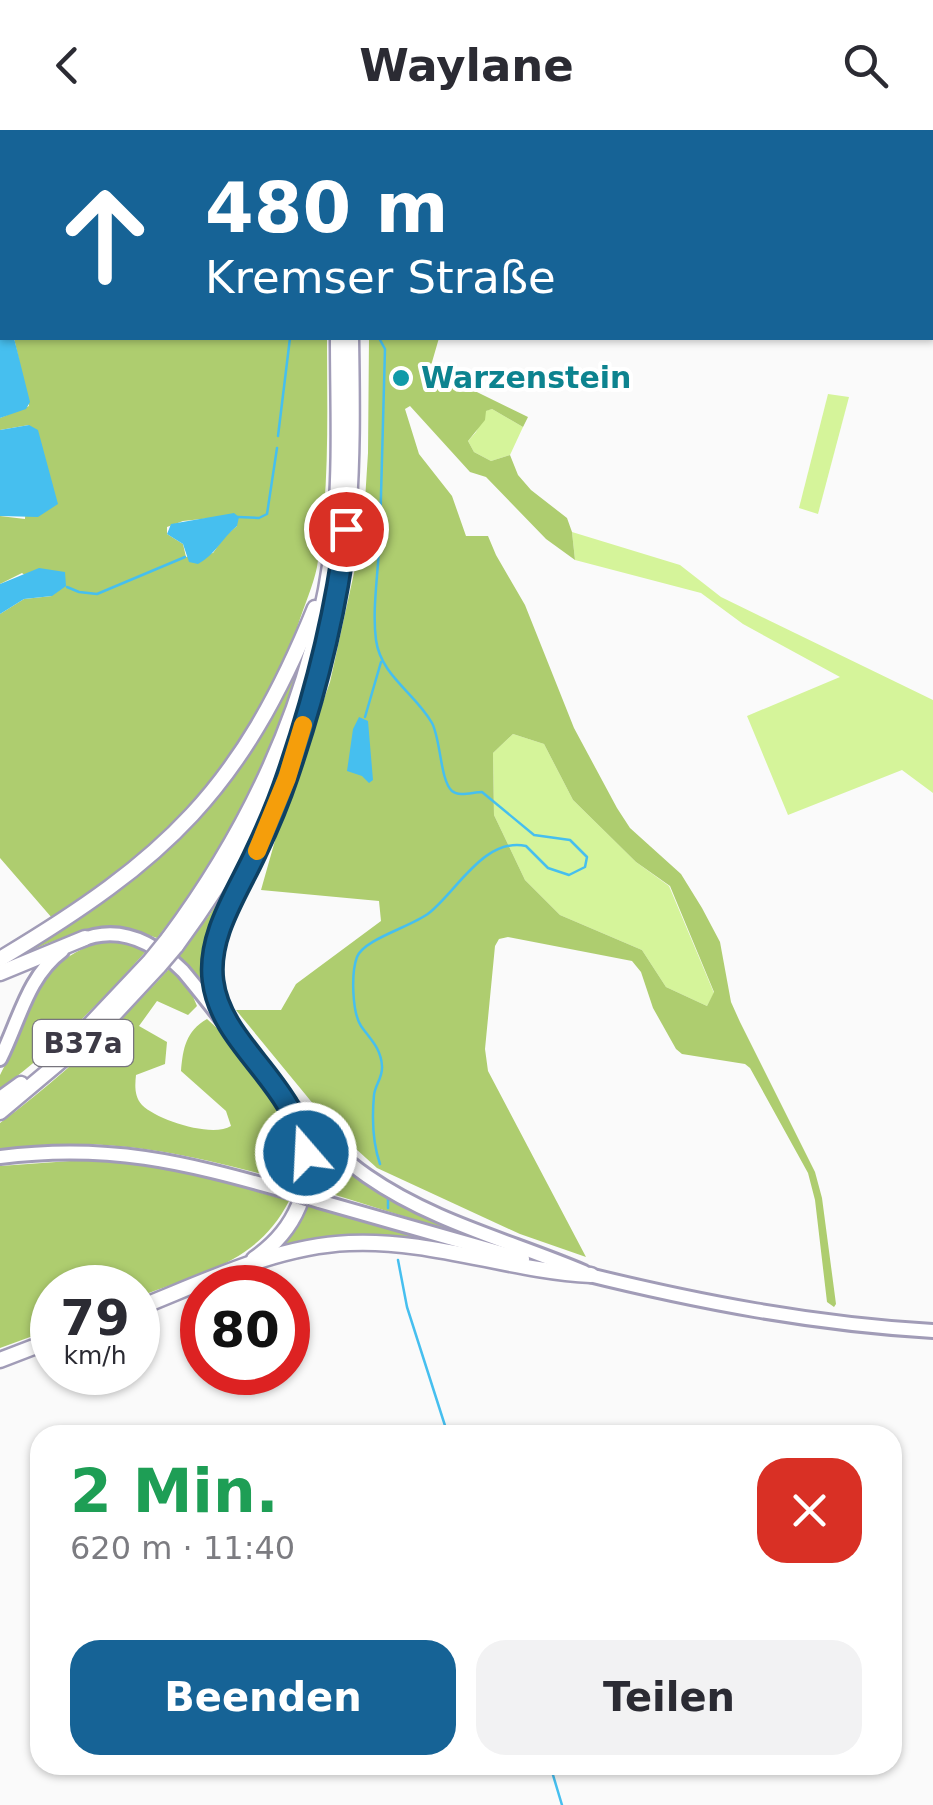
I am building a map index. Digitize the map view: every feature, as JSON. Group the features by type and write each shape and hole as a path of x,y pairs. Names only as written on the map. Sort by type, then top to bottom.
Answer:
{"highway":[{"name":"B37a","path":"172,943 270,769 310,660 340,535 338,340"},
{"name":"B37a","path":"0,1112 106,1023 221,882 257,820 316,679 352,454 352,340"},
{"path":"0,958 124,878 203,804 242,754 276,696 328,575"},
{"path":"231,1029 213,984 214,944 280,796 316,679"},
{"path":"0,973 85,938"},
{"name":"B37a","path":"0,1100 91,1025 155,963"},
{"path":"245,1265 285,1232 298,1210 306,1183 303,1136 278,1086"},
{"path":"251,1265 308,1248 367,1242 590,1276"},
{"path":"0,1360 30,1348"}],"main road":[{"path":"0,1059 40,972 59,952 85,938 118,934 152,945 183,972 335,1150 391,1191 466,1228 590,1276"},
{"path":"0,1157 64,1151 123,1153 181,1162 678,1297 759,1312 933,1331"}],"green space":[{"path":"14,340 327,340 327,452 317,567 280,671 231,755 201,793 132,861 52,918 0,858 0,614 24,599 52,596 22,573 0,584 0,516 25,519 29,425 0,430 0,418 29,406","holes":["211,518 237,526 213,553 186,557 183,544 167,534 167,527"]},
{"path":"369,340 438,340 430,369 528,417 523,427 492,409 486,411 485,420 468,441 474,452 491,461 510,455 518,475 531,490 567,518 575,560 546,539 486,477 470,472 410,406 405,409 419,454 452,496 466,536 488,536 525,605 574,728 617,808 630,828 681,874 720,942 731,1002 815,1172 822,1198 834,1307 827,1302 808,1173 750,1068 682,1054 676,1049 653,1008 641,972 632,961 508,937 499,939 495,946 485,1049 488,1071 586,1257 520,1234 377,1168 333,1128 236,1010 281,1010 296,984 381,921 379,901 261,890 330,682 363,532","holes":["513,734 544,744 573,800 636,862 670,886 714,992 707,1006 666,987 642,950 560,915 525,880 494,815 493,753"]},
{"path":"828,394 849,397 818,514 799,508"},
{"path":"492,409 523,427 510,455 491,461 474,452 468,441 485,411"},
{"path":"572,532 680,565 721,597 933,700 933,793 902,770 788,815 747,716 840,677 743,624 701,593 575,560"},
{"path":"300,664 276,738 243,808 203,875 157,938 103,929 71,935 20,955 112,894 185,833 245,760"},
{"path":"513,734 544,744 573,800 636,862 669,886 714,993 707,1006 666,987 642,950 560,915 525,880 494,815 493,753"},
{"path":"262,826 213,930 207,951 209,995 178,957 210,914"},
{"path":"107,941 127,942 147,950 78,1023 0,1089 0,1075 49,975 64,960"},
{"path":"170,968 191,992 197,1006 188,1015 157,1001 139,1026 167,1042 165,1064 136,1075 139,1102 149,1111 185,1126 211,1130 231,1126 226,1111 181,1071 187,1041 207,1019 257,1071 285,1114 298,1159 297,1183 150,1150 79,1144 0,1149 0,1123 89,1049"},
{"path":"309,1131 358,1178 457,1233 313,1188 314,1153"},
{"path":"98,1159 195,1175 289,1201 276,1222 243,1253 222,1265 180,1265 180,1282 160,1289 160,1265 30,1265 30,1337 0,1348 0,1166"},
{"path":"307,1205 427,1241 332,1236 280,1248"}],"water":[{"path":"0,340 14,340 30,402 26,409 0,418"},
{"path":"29,425 38,430 58,504 38,517 0,516 0,430"},
{"path":"234,513 239,517 237,526 198,564 189,562 183,544 167,534 171,524"},
{"path":"39,568 65,572 66,586 52,596 24,599 0,614 0,584"},
{"path":"359,717 368,721 373,780 369,783 347,771 353,729"}],"waterway":[{"path":"278,436 290,340"},
{"path":"380,340 385,349 380,532"},
{"path":"238,517 259,518 267,514 277,448"},
{"path":"379,546 375,617 379,653 391,674 432,723 448,786 458,794 482,792 534,835 570,840 587,857 585,867 569,875 548,868 526,846 511,845 497,850 472,868 429,913 361,951 354,973 354,1002 358,1020 381,1060 373,1112 380,1164"},
{"path":"67,587 97,594 185,557"},
{"path":"365,717 381,662"},
{"path":"388,1199 388,1208"},
{"path":"398,1260 407,1307 445,1425"},
{"path":"553,1775 562,1805"}],"slow traffic":[{"path":"257,851 287,778 303,725"}],"place":[{"name":"Warzenstein","path":"401,378"}],"route":[{"path":"306,1153 298,1122 278,1086 231,1029 216,996 212,957 219,930 287,778 314,694 346,529"}]}
